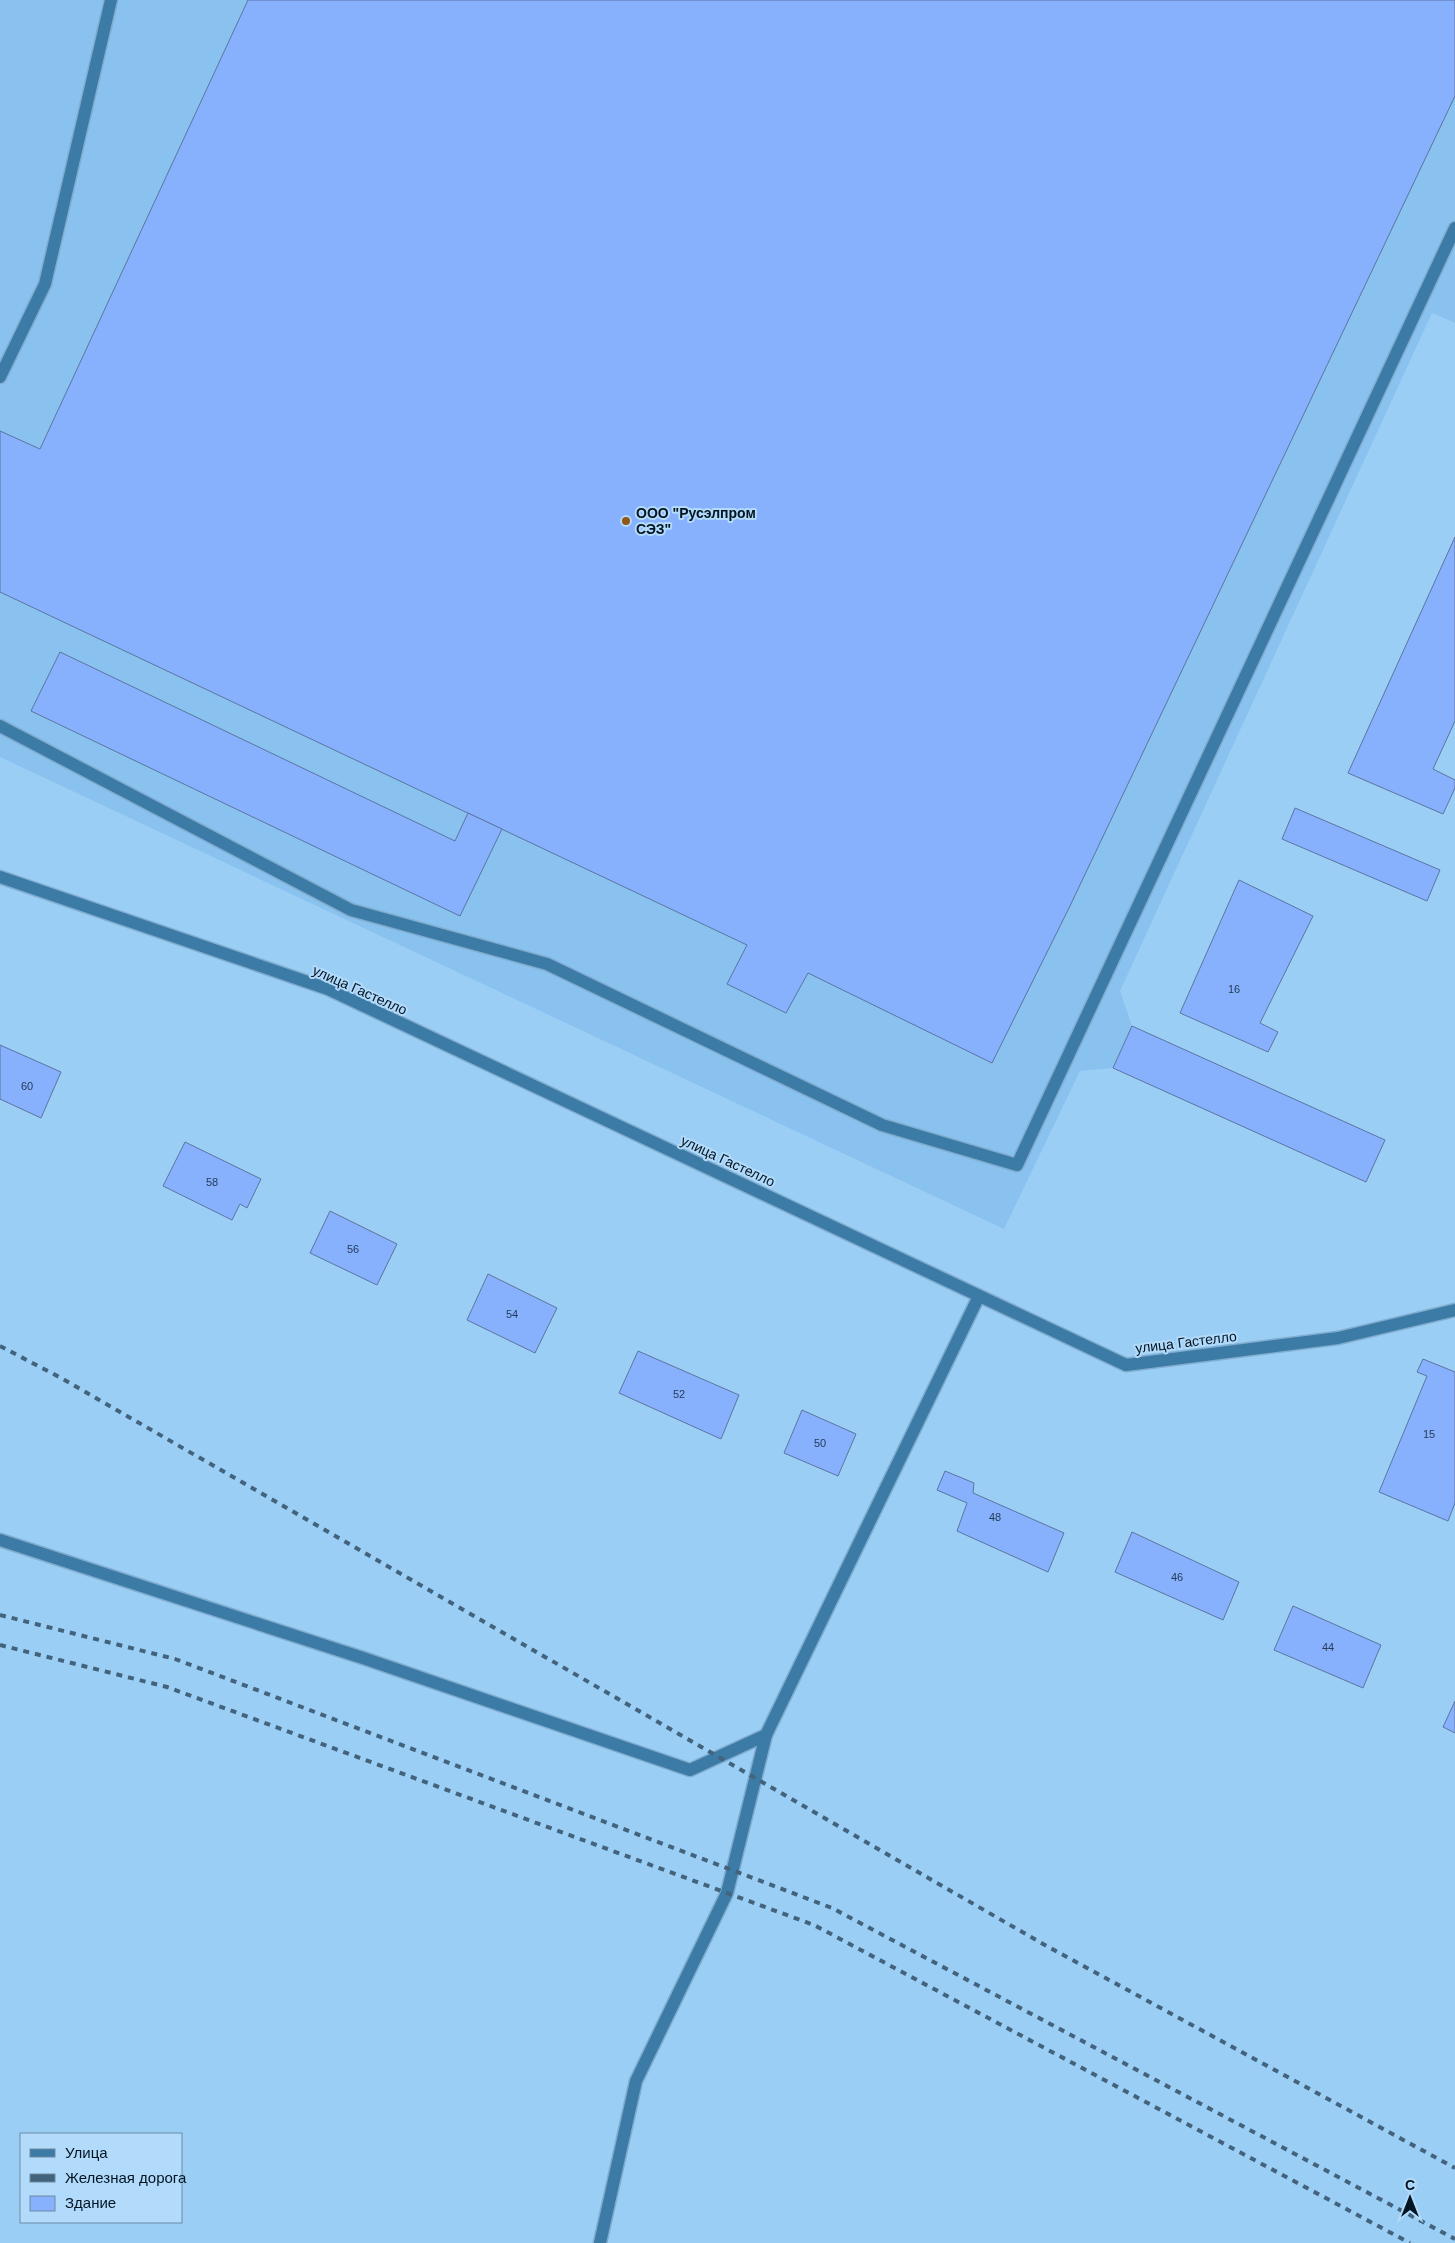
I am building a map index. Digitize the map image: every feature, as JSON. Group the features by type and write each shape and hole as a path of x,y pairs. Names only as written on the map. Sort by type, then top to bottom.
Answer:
{"street":[{"path":"0,377 45,284 111,0"},
{"path":"0,726 351,910 547,964 882,1124 1017,1165 1455,228"},
{"name":"улица Гастелло","path":"0,878 328,989 1126,1365 1338,1338 1455,1310"},
{"path":"600,2243 636,2081 727,1893 766,1735 979,1296"},
{"path":"0,1540 354,1655 690,1770 766,1735"}],"shaded area":[{"name":"ООО \"Русэлпром СЭЗ\"","path":"0,0 1455,0 1455,323 1432,313 1120,991 1132,1026 1113,1068 1080,1071 1004,1229 0,757"}],"building":[{"name":"ООО \"Русэлпром СЭЗ\"","path":"248,0 1455,0 1455,96 1069,908 992,1063 808,973 786,1013 727,984 747,945 0,592 0,431 40,449"},
{"path":"1455,537 1455,721 1433,769 1455,780 1455,788 1443,814 1348,773"},
{"path":"60,652 455,841 468,813 502,829 460,916 31,711"},
{"path":"1295,808 1440,870 1427,901 1282,839"},
{"path":"1239,880 1313,916 1260,1023 1278,1032 1268,1052 1180,1013"},
{"path":"1132,1026 1385,1140 1366,1182 1113,1068"},
{"path":"0,1045 61,1072 41,1118 0,1099"},
{"path":"185,1142 261,1179 247,1208 240,1204 232,1220 163,1186"},
{"path":"330,1211 397,1244 377,1285 310,1253"},
{"path":"488,1274 557,1308 535,1353 467,1320"},
{"path":"638,1351 739,1395 721,1439 619,1393"},
{"path":"1423,1359 1455,1372 1455,1503 1448,1521 1379,1492 1427,1376 1417,1372"},
{"path":"802,1410 856,1434 838,1476 784,1453"},
{"path":"945,1471 974,1483 973,1493 1064,1533 1048,1572 957,1531 967,1503 937,1490"},
{"path":"1132,1532 1239,1582 1223,1620 1115,1572"},
{"path":"1293,1606 1381,1645 1363,1688 1274,1650"},
{"path":"1455,1701 1455,1733 1443,1727"}],"railway":[{"path":"0,1346 63,1379 1043,1944 1455,2168"},
{"path":"0,1615 175,1659 832,1908 1455,2239"},
{"path":"0,1645 167,1687 814,1925 1410,2243"}],"place":[{"name":"ООО \"Русэлпром СЭЗ\"","path":"626,521"}]}
